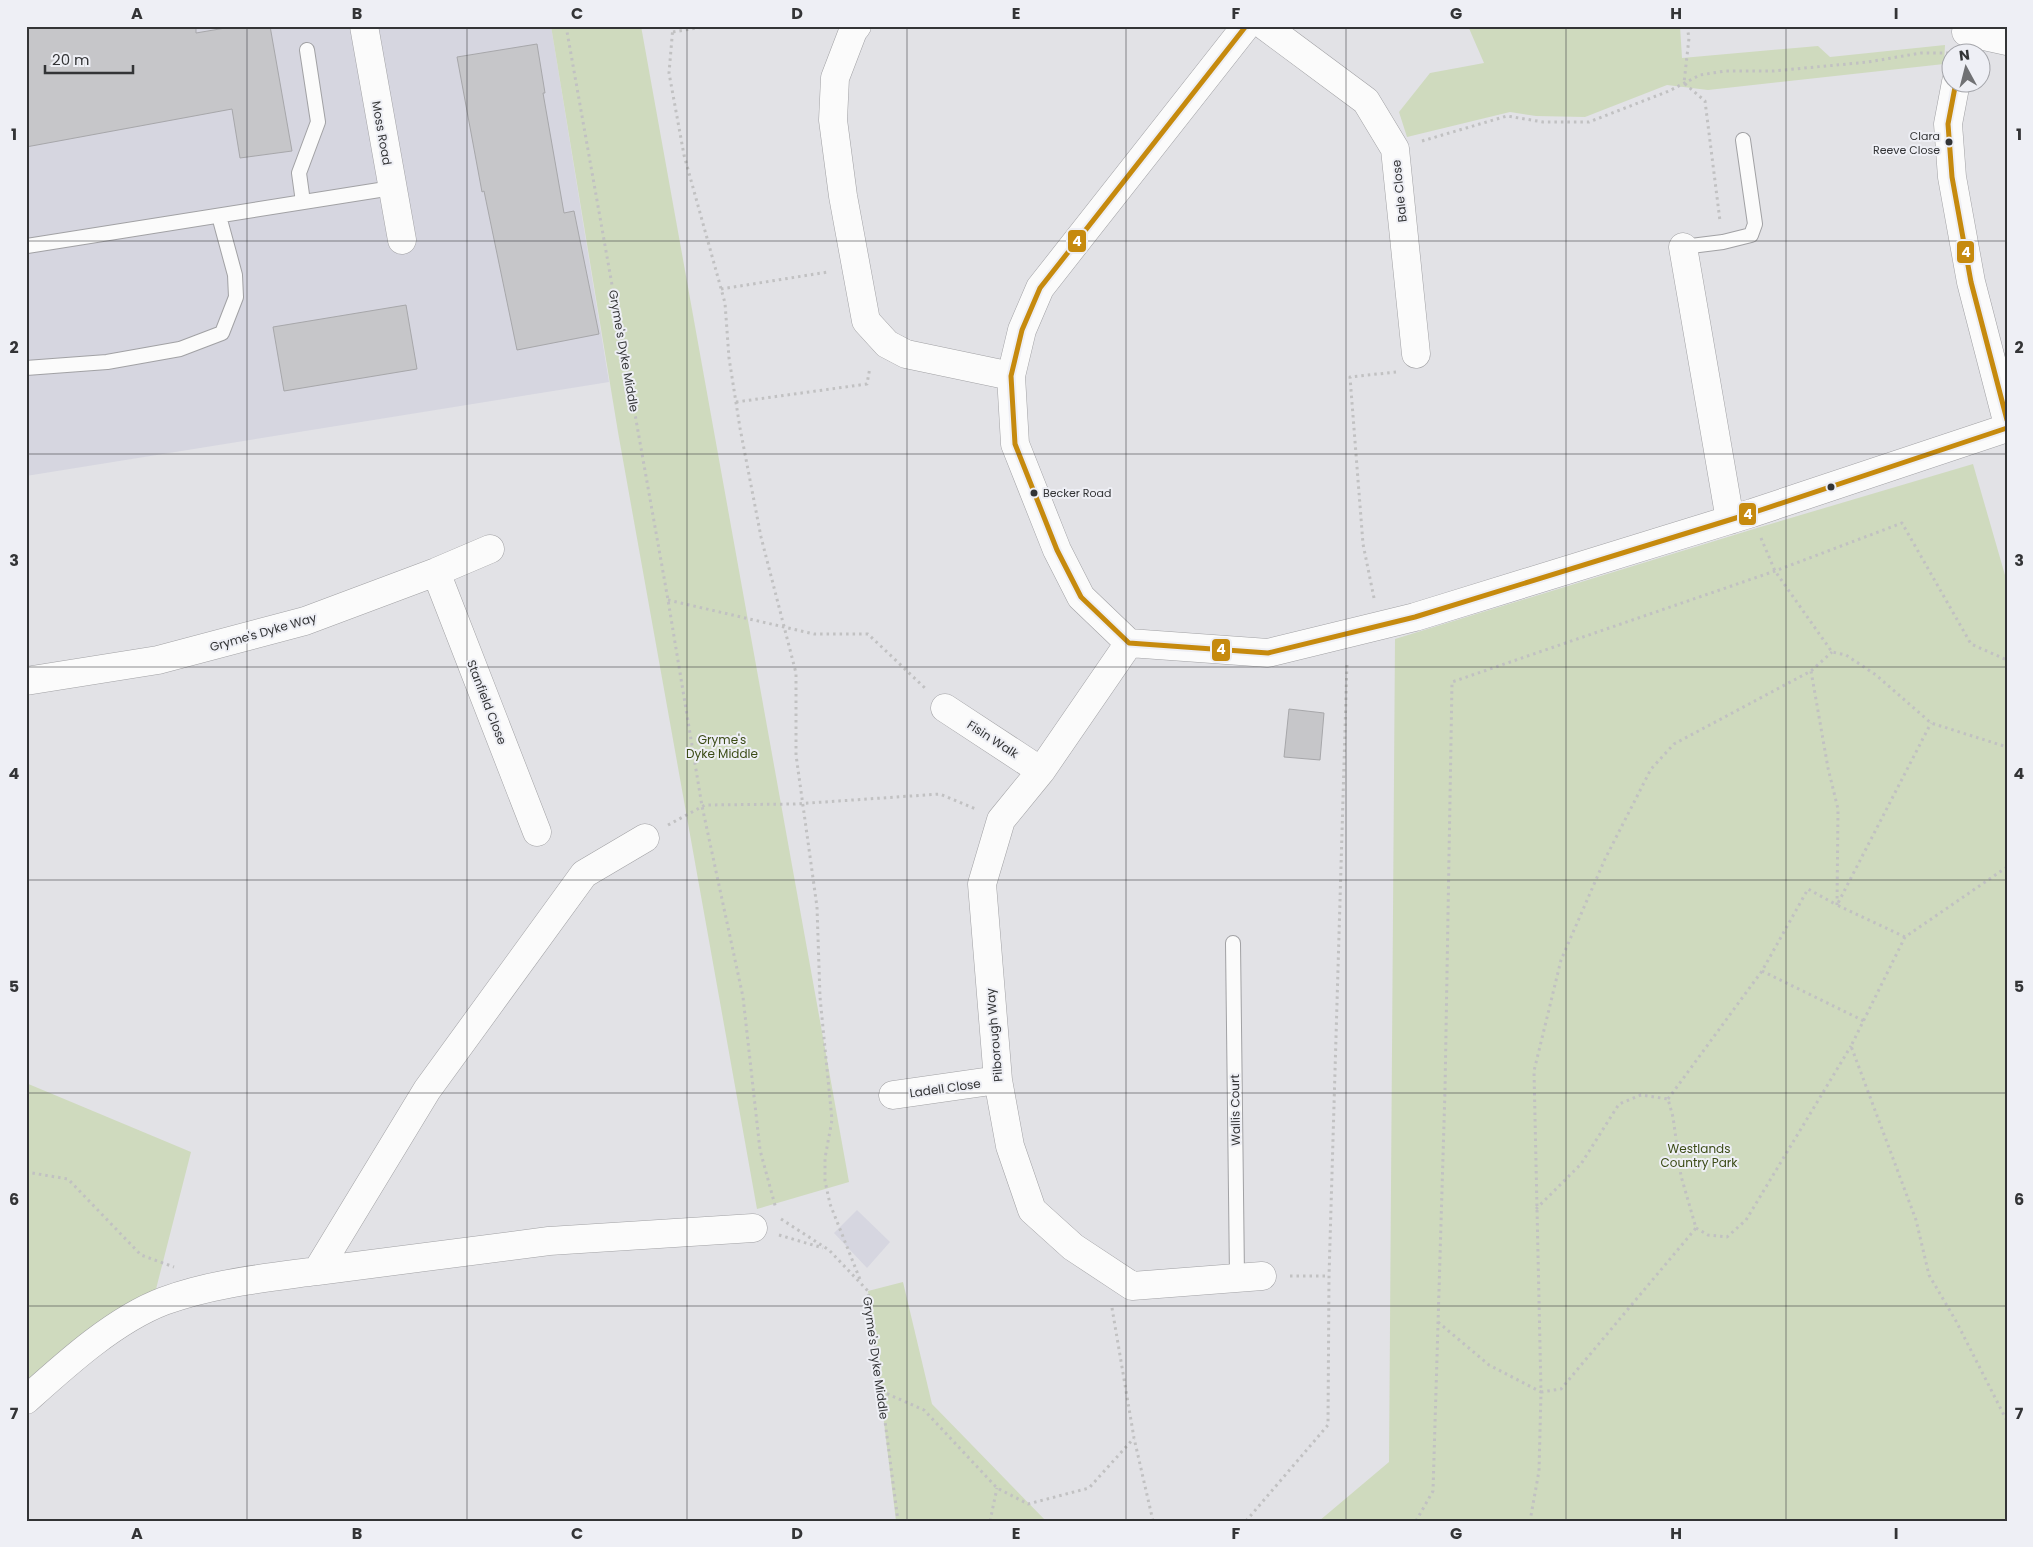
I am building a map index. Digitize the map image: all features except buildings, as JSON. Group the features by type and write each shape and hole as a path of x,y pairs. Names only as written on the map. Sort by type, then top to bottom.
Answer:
{"street":[{"name":"Moss Road","path":"364,26 402,240"},
{"path":"857,26 853,31 835,78 833,120 843,196 866,321 887,344 906,354 1011,376"},
{"path":"1246,26 1040,288 1022,330 1011,376 1015,444 1057,550 1081,597 1129,643 1268,653 1415,617 1741,516 2007,428"},
{"name":"Bale Close","path":"1265,26 1366,101 1395,149 1416,354"},
{"path":"1961,41 2007,41"},
{"path":"1954,92 1948,124 1952,177 1971,282 2007,421"},
{"path":"1683,247 1741,516"},
{"name":"Gryme's Dyke Way","path":"26,681 158,660 305,622 436,572 490,548"},
{"name":"Stanfield Close","path":"436,572 537,832"},
{"name":"Pilborough Way","path":"1129,643 1041,771 1002,820 982,884 998,1080 1010,1146 1032,1210 1073,1247 1132,1286 1250,1277"},
{"name":"Fisin Walk","path":"945,708 1041,771"},
{"path":"317,1271 427,1090 584,874 646,838"},
{"name":"Ladell Close","path":"893,1095 998,1080"},
{"path":"26,1400 74,1357 121,1323 163,1301 210,1287 549,1241 753,1228"}],"lane":[{"path":"303,202 299,173 318,122 307,50"},
{"path":"1683,247 1723,242 1751,235 1755,224 1743,140"},
{"path":"27,246 392,188"},
{"path":"26,368 107,362 171,351 222,333 236,297 235,275 219,216"},
{"name":"Wallis Court","path":"1233,943 1250,1277"}],"path":[{"name":"Gryme's Dyke Middle","path":"566,26 668,600 702,806 743,997 760,1150 778,1217 829,1250 868,1291 898,1521"},
{"path":"673,26 669,73 684,155 725,303 729,358 761,537 796,673 796,755 817,907 820,996 832,1120 825,1158 825,1182 830,1204 862,1285"},
{"path":"673,32 709,26"},
{"path":"1684,83 1689,38 1688,26"},
{"path":"1395,149 1507,116 1543,122 1589,122 1669,91 1700,75 1725,71 1774,71 1868,62 1921,53 1961,41"},
{"path":"1684,83 1705,101 1723,242"},
{"path":"721,289 856,267"},
{"path":"736,402 866,384 876,332"},
{"path":"1380,625 1363,544 1350,377 1419,370 1416,354"},
{"path":"1741,516 1775,571 1832,652 1846,655 1876,675 1931,723 2007,747"},
{"path":"1416,1521 1432,1491 1445,1090 1452,682 1775,571 1902,523 1971,644 2007,660"},
{"path":"668,600 814,634 868,634 945,708"},
{"path":"1246,1521 1328,1425 1329,1276 1348,633"},
{"path":"1530,1521 1539,1471 1541,1392 1534,1071 1561,960 1609,851 1651,769 1674,744 1811,671 1832,652"},
{"path":"1811,671 1828,768 1838,809 1837,905"},
{"path":"1837,905 1931,723"},
{"path":"646,838 702,806 804,804 940,794 1002,820"},
{"path":"1668,1099 1673,1117 1682,1176 1696,1228 1708,1235 1727,1237 1746,1220 1851,1046 1904,937 2007,867"},
{"path":"1668,1099 1762,971 1808,889 1904,937"},
{"path":"1762,971 1864,1021"},
{"path":"1851,1046 1916,1220 1929,1275 1956,1321 2007,1421"},
{"path":"1536,1209 1581,1164 1619,1104 1641,1095 1668,1099"},
{"path":"26,1172 68,1179 141,1255 177,1268"},
{"path":"753,1228 829,1250"},
{"path":"1438,1322 1489,1365 1541,1392 1561,1389 1696,1228"},
{"path":"1105,1268 1134,1438 1153,1521"},
{"path":"1250,1277 1329,1276"},
{"path":"881,1391 924,1410 997,1488 1028,1504 1089,1488 1134,1438"},
{"path":"990,1521 997,1488"}],"shaded area":[{"path":"26,26 551,26 609,382 26,476"},
{"path":"857,1210 890,1242 867,1268 834,1233"}],"green space":[{"name":"Gryme's Dyke Middle","path":"551,26 641,26 849,1182 757,1209 618,432"},
{"path":"1468,26 1680,26 1682,58 1818,46 1830,57 1940,46 1940,64 1708,90 1667,85 1585,117 1536,116 1510,112 1407,137 1399,112 1430,73 1484,63"},
{"name":"Westlands Country Park","path":"1973,464 2007,582 2007,1521 1319,1521 1389,1462 1395,639"},
{"path":"26,1083 191,1152 155,1293 26,1385"},
{"path":"903,1282 932,1404 1046,1521 896,1521 868,1291"}],"transit line":[{"name":"4","path":"1246,26 1040,288 1022,330 1011,376 1015,444 1057,550 1081,597 1129,643 1268,653 1415,617 1752,513 2007,428"},
{"name":"4","path":"1954,92 1948,124 1952,177 1971,282 2007,420"}],"place":[{"name":"Clara Reeve Close","path":"1949,142"},
{"name":"Becker Road","path":"1034,493"}]}
